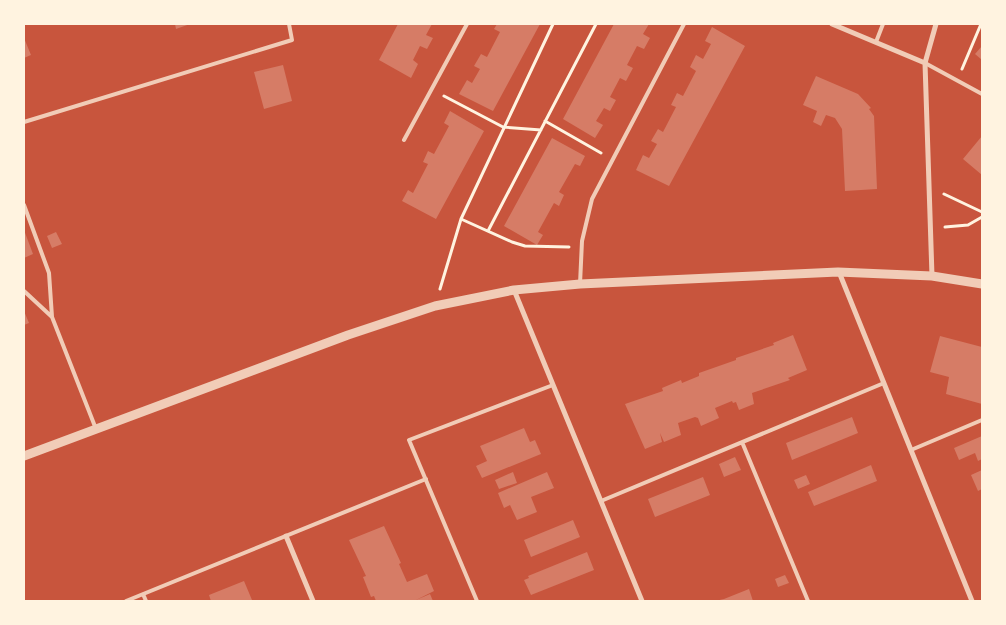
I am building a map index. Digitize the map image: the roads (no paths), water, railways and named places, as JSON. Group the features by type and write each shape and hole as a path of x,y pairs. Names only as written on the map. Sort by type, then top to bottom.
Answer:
{"street":[{"path":"832,24 925,63"},
{"path":"932,276 925,63 936,24"},
{"path":"838,272 972,601"},
{"path":"24,456 348,335 434,306 514,290 580,284 838,272 932,276 982,284"},
{"path":"514,290 642,601"},
{"path":"286,536 313,601"}],"lane":[{"path":"24,122 292,40 289,24"},
{"path":"404,140 467,24"},
{"path":"580,284 582,248 592,199 684,24"},
{"path":"876,42 883,24"},
{"path":"925,63 982,94"},
{"path":"24,205 49,273 52,316 96,429"},
{"path":"24,291 52,316"},
{"path":"601,501 884,383"},
{"path":"477,601 409,440 553,385"},
{"path":"911,450 982,420"},
{"path":"742,442 808,601"},
{"path":"126,601 426,479"},
{"path":"143,594 146,601"}]}
